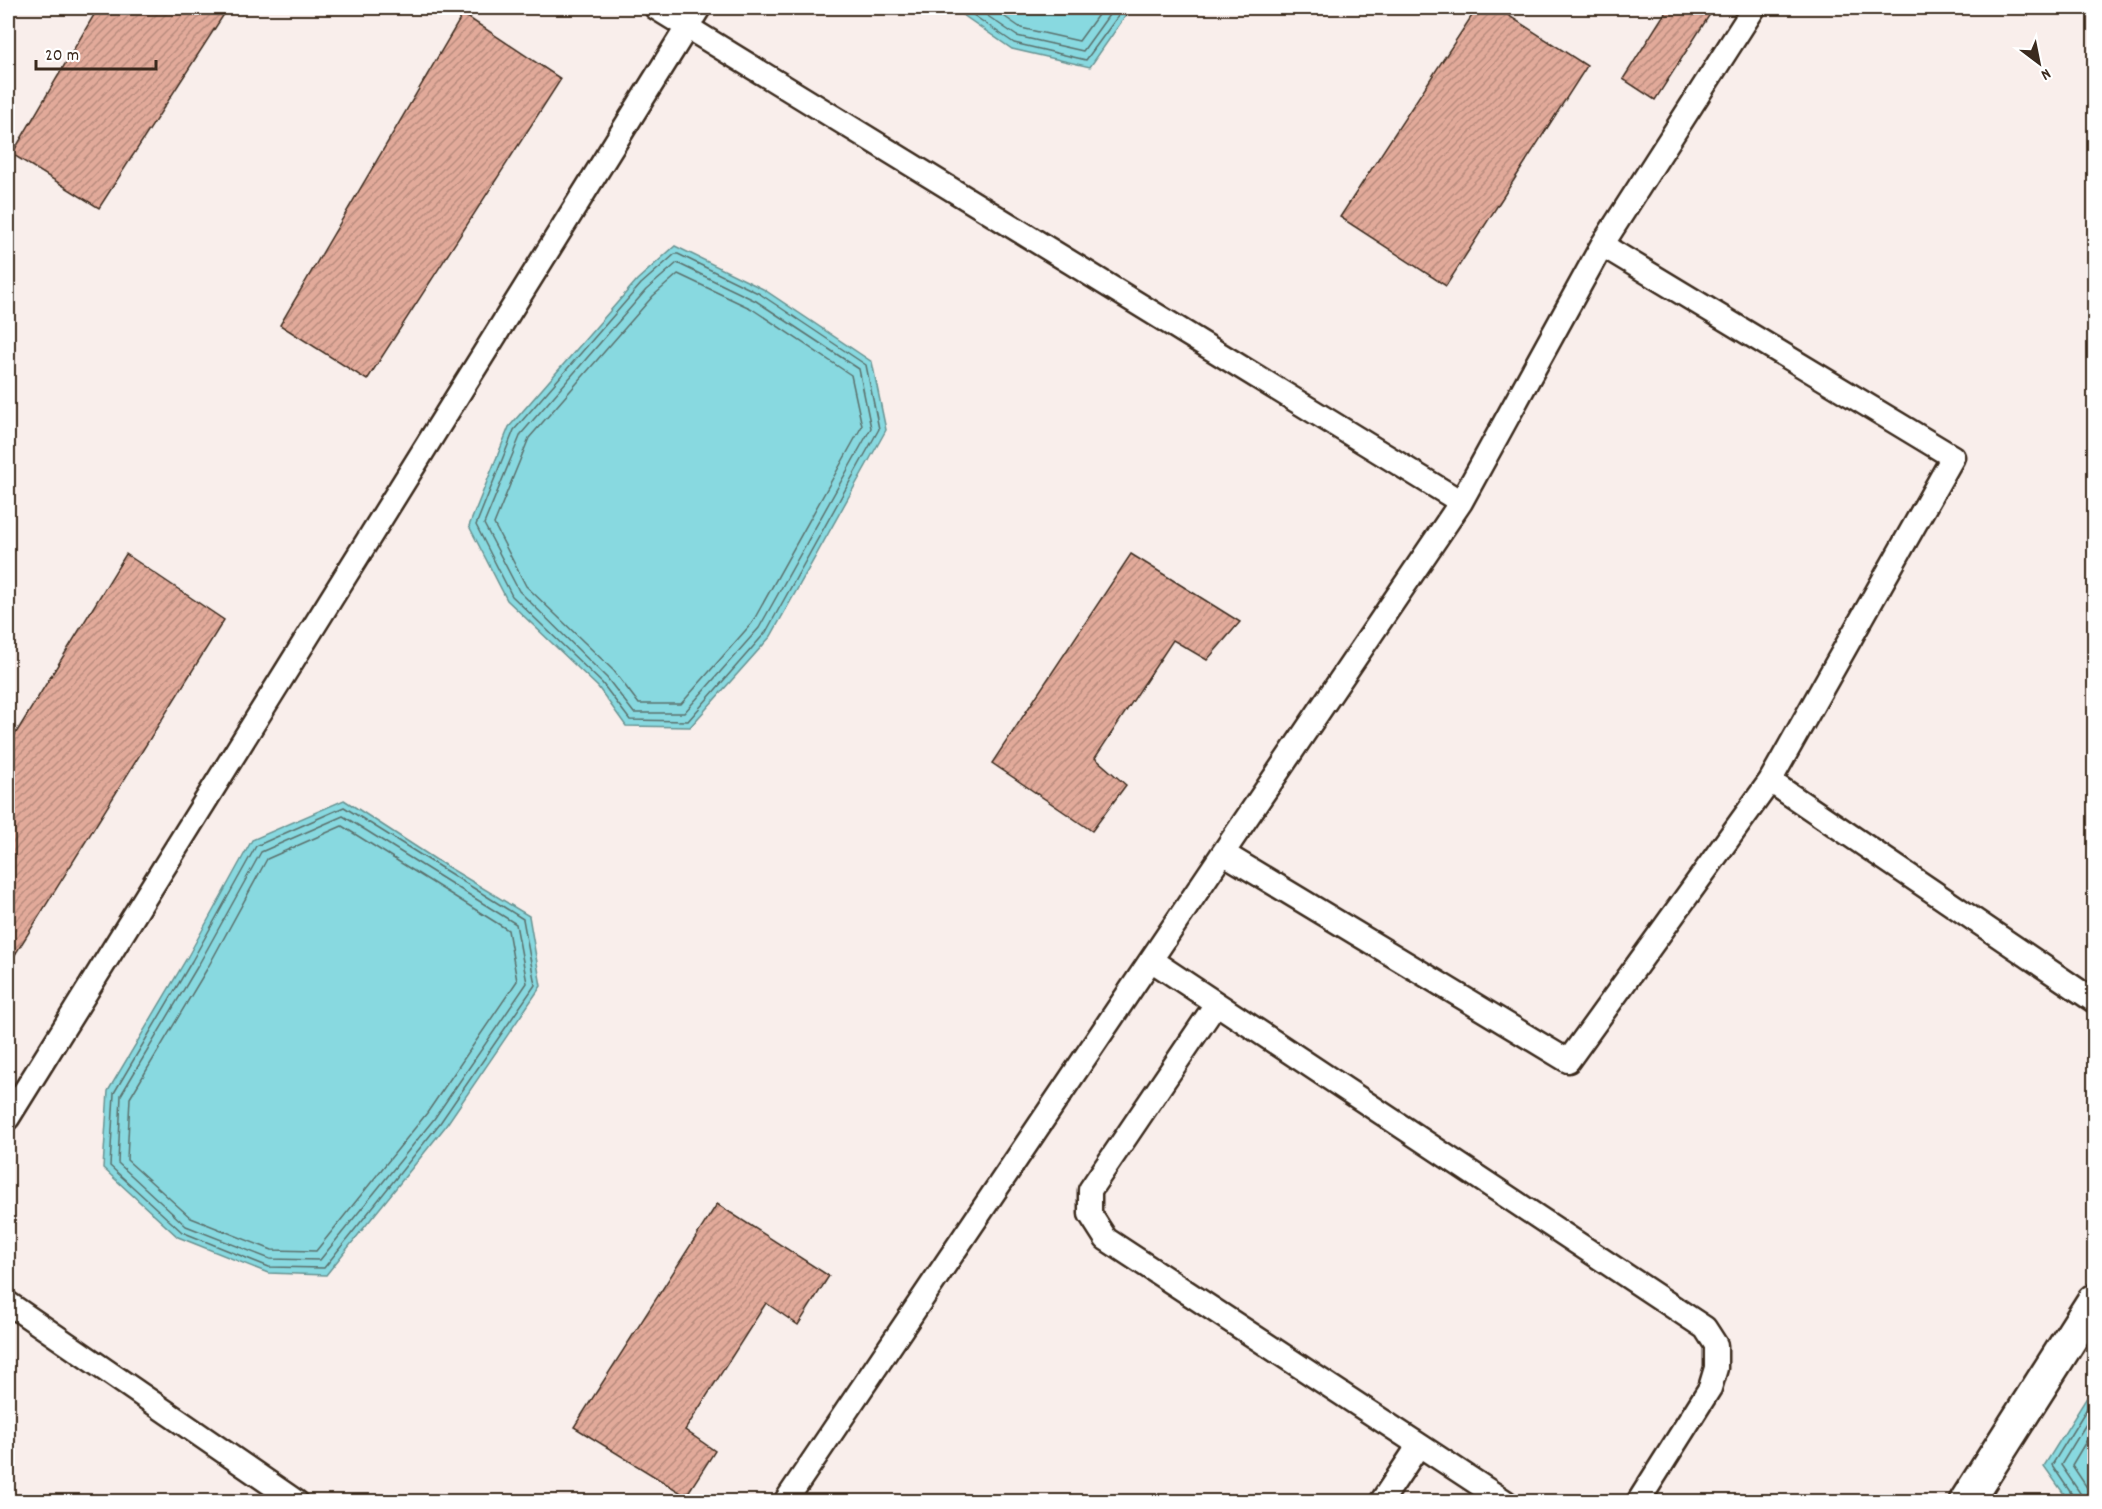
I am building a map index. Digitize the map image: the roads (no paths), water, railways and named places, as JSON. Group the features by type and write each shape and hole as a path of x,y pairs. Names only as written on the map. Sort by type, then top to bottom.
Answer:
{"street":[{"path":"1966,1502 2094,1300"}],"lane":[{"path":"656,8 1461,502"},
{"path":"8,1118 699,8"},
{"path":"785,1502 1461,502 1602,245 1754,8"},
{"path":"1223,853 1568,1061 1770,781 1953,458 1602,245"},
{"path":"1770,781 2094,1001"},
{"path":"1151,960 1705,1328 1716,1345 1716,1368 1710,1388 1638,1502"},
{"path":"1216,1004 1090,1190 1090,1214 1106,1239 1506,1502"},
{"path":"8,1303 297,1502"},
{"path":"1382,1502 1419,1445"}],"water":[{"path":"953,8 1131,8 1090,67 1012,49"},
{"path":"675,246 763,289 872,362 886,430 771,636 690,727 626,726 598,687 507,600 469,526 509,427 637,280"},
{"path":"344,800 529,916 541,986 445,1127 326,1275 268,1273 178,1237 103,1168 108,1091 187,958 252,840"},
{"path":"2094,1386 2094,1501 2069,1501 2044,1466"}]}
